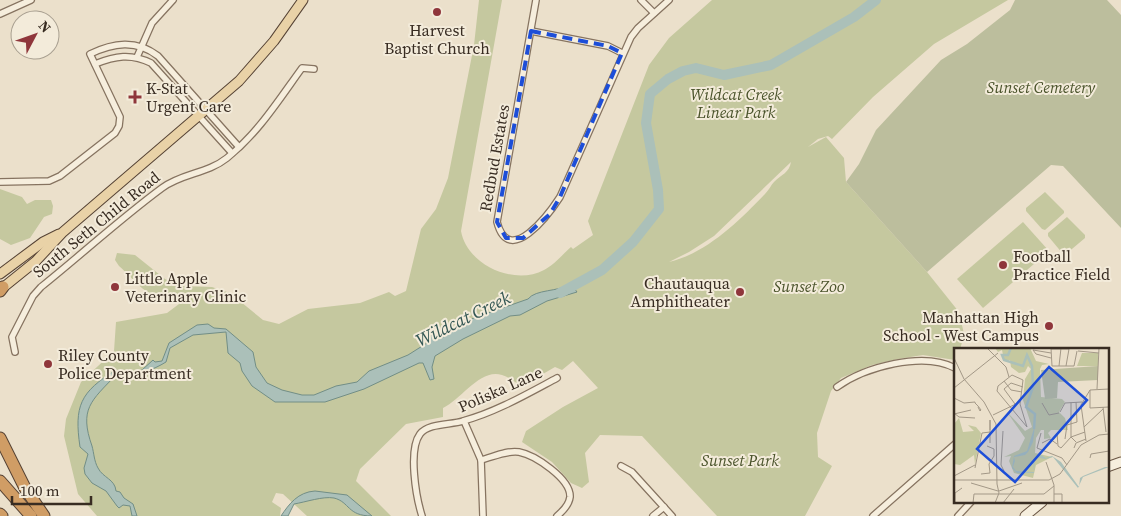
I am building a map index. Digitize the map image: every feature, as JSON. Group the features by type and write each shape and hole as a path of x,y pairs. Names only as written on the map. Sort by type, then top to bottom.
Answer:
{"highway":[{"path":"0,438 25,488 44,516"},
{"path":"0,481 31,516"}],"main road":[{"name":"South Seth Child Road","path":"1,289 36,261 63,232 239,81 274,41 303,0"},
{"name":"South Seth Child Road","path":"0,274 43,242 63,232"}],"street":[{"path":"0,14 30,0"},
{"path":"137,57 152,23 173,0"},
{"name":"Redbud Estates","path":"536,0 497,222 499,231 506,238 514,240 523,238 550,214 560,197 622,53 638,28 670,0"},
{"path":"641,0 654,13"},
{"path":"531,31 608,46 622,53"},
{"path":"0,182 49,181 60,176 115,133 119,126 120,117 90,54 114,45 141,46 164,62 239,147"},
{"path":"96,64 115,57 137,57 151,63 232,153"},
{"name":"South Seth Child Road","path":"15,352 12,337 34,296 41,288 162,188 186,176 206,171 232,153 266,120 302,68 314,69"},
{"path":"837,387 867,372 906,362 940,362 954,368"},
{"name":"Poliska Lane","path":"422,516 415,473 414,451 420,433 426,429 464,421 498,408 557,378"},
{"path":"464,421 481,460 483,516"},
{"path":"873,516 954,445"},
{"path":"481,460 517,451 529,454 546,463 568,488 570,493 568,504 557,516"},
{"path":"1108,467 1121,462"},
{"path":"621,466 632,472 672,516"},
{"path":"958,516 969,504"},
{"path":"1025,516 1040,504"},
{"path":"653,516 664,506"}],"highlighted area":[{"path":"531,31 608,46 622,53 560,197 550,214 523,238 506,238 497,222"}],"green space":[{"path":"479,0 502,0 461,231 465,243 472,254 482,262 506,274 519,275 532,274 548,268 571,247 573,249 593,235 588,221 649,65 669,38 712,0 1008,0 934,44 873,97 832,139 828,136 818,139 808,147 826,137 844,158 846,182 927,272 959,312 964,334 960,348 954,348 954,360 923,355 898,359 872,365 841,378 831,391 817,433 818,457 832,466 805,516 717,516 642,436 600,435 585,453 589,482 582,488 571,483 552,462 522,442 526,431 563,407 598,388 573,361 562,370 555,367 522,386 502,375 486,376 443,408 443,417 406,424 360,469 356,481 391,516 307,516 283,494 276,493 272,502 281,508 280,516 97,516 78,494 64,436 66,419 81,382 114,351 116,322 167,313 179,304 176,298 158,297 138,285 115,260 117,253 135,255 165,279 179,286 212,287 230,293 263,320 279,324 308,309 360,303 389,292 395,296 406,291 421,229 436,209 448,178 474,45","holes":["791,162 787,171 722,235 683,258 669,262 714,236"]},
{"name":"Sunset Cemetery","path":"1015,0 1107,0 1121,15 1121,228 1063,166 1051,165 927,272 846,182 859,164 876,130 941,60 967,44 1010,10"},
{"path":"0,189 22,197 27,204 35,200 51,200 53,206 52,214 44,217 30,238 11,245 0,239"},
{"path":"1045,192 1064,213 1045,230 1026,211 1026,208"},
{"path":"1067,217 1085,235 1085,238 1066,254 1063,254 1048,236 1048,233"},
{"name":"Football Practice Field","path":"1023,222 1049,251 983,308 957,279"}],"water":[{"path":"571,284 577,292 547,301 520,315 510,316 463,339 435,356 432,367 434,379 430,380 423,363 419,363 364,389 325,402 275,402 252,386 242,371 240,363 228,353 226,332 193,335 170,348 166,362 161,365 134,375 123,377 119,374 116,375 94,399 87,414 88,433 97,465 100,471 111,481 116,491 120,492 124,498 133,504 137,516 132,516 130,506 123,505 119,508 106,491 92,483 85,474 84,468 88,454 80,447 78,421 79,410 87,393 116,370 123,373 130,370 134,373 142,370 153,360 155,362 162,361 169,343 197,325 208,324 214,328 226,329 253,352 256,367 267,383 282,390 302,395 314,395 336,386 357,382 369,371 408,355 427,343 433,332 439,338 443,337 471,319 528,299 536,294 566,287"},
{"path":"315,491 347,495 372,516 358,514 343,502 334,498 320,498 294,504 288,516 281,516 299,496"}],"waterway":[{"name":"Wildcat Creek","path":"560,293 602,270 633,242 659,209 658,190 646,123 650,94 668,79 683,71 696,68 724,75 771,65 854,17 876,0"}],"place":[{"name":"Harvest Baptist Church","path":"437,12"},
{"name":"K-Stat Urgent Care","path":"135,97"},
{"name":"Football Practice Field","path":"1003,265"},
{"name":"Little Apple Veterinary Clinic","path":"115,287"},
{"name":"Chautauqua Amphitheater","path":"740,292"},
{"name":"Manhattan High School - West Campus","path":"1049,326"},
{"name":"Riley County Police Department","path":"48,364"}],"park label":[{"name":"Wildcat Creek Linear Park","path":"736,103"},
{"name":"Sunset Zoo","path":"809,286"},
{"name":"Sunset Park","path":"740,460"}]}
